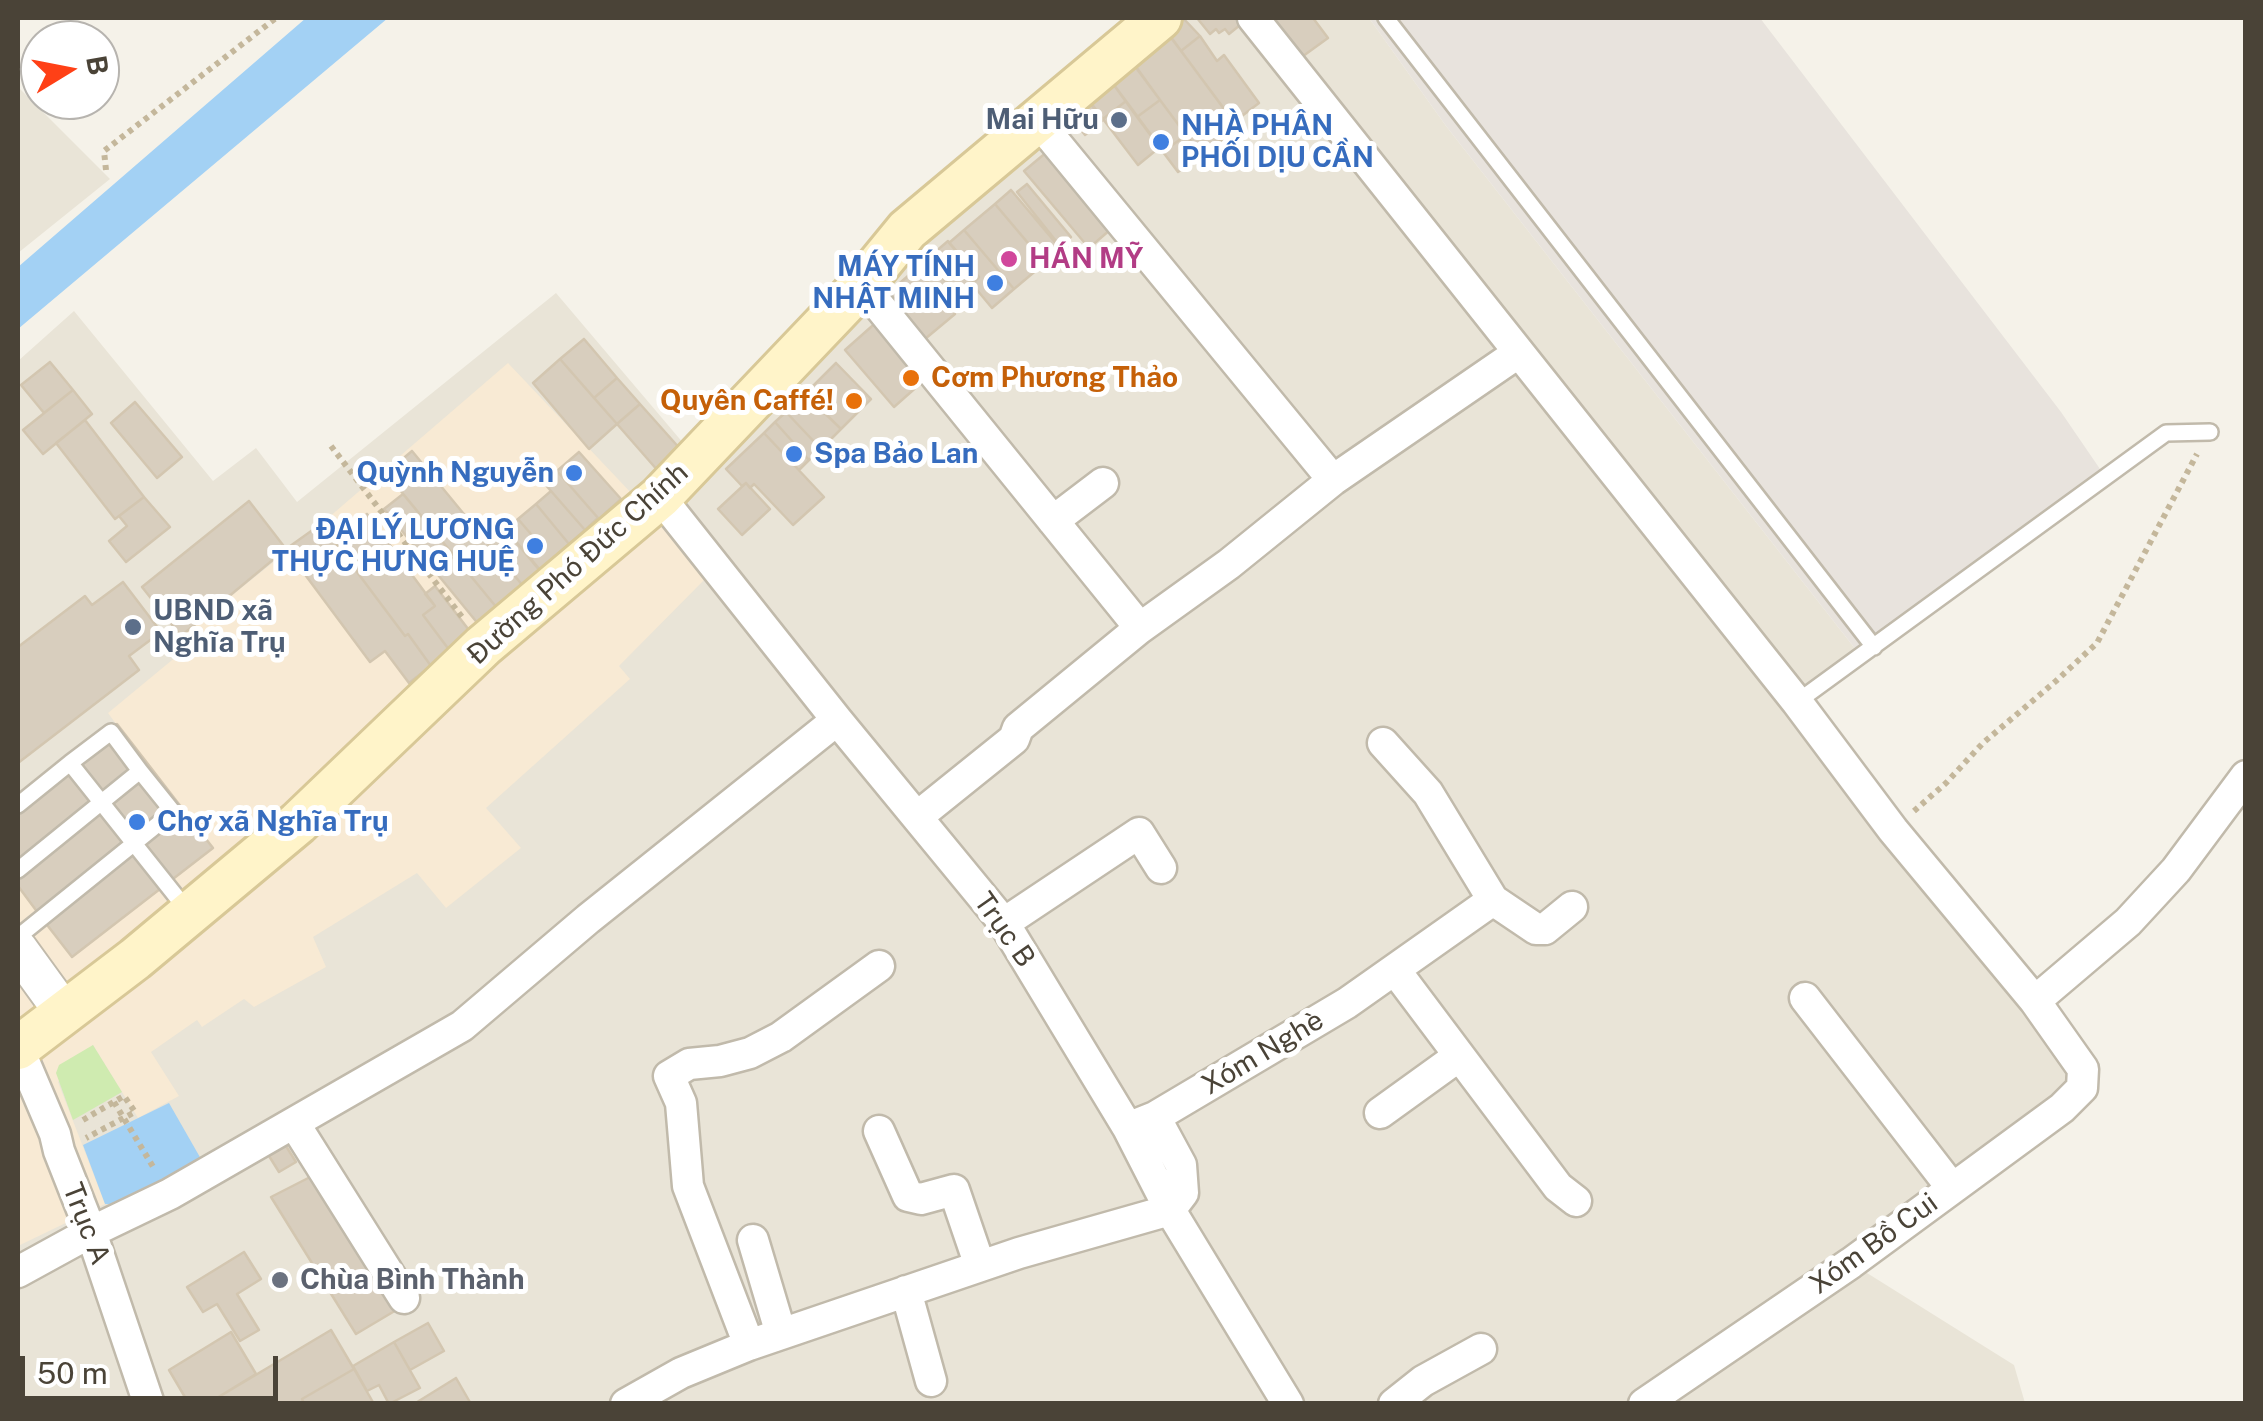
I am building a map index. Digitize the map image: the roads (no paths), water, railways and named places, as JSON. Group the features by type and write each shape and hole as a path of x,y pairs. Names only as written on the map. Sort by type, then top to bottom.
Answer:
{"main road":[{"name":"Đường Phó Đức Chính","path":"18,1048 135,959 298,822 484,646 660,497 862,285 906,230 1160,18"}],"street":[{"path":"1253,18 1796,702 1893,830 2035,1001 2128,922 2176,870 2246,776"},
{"path":"1038,120 1333,480"},
{"path":"862,285 1140,628"},
{"path":"917,818 1014,739 1018,728 1140,628 1229,564 1333,480 1518,353"},
{"path":"1053,521 1102,484"},
{"name":"Trục B","path":"660,497 1004,923 1141,1122 1170,1210 1278,1401"},
{"path":"18,1272 170,1194 462,1026 588,918 837,720"},
{"path":"1383,743 1428,793 1493,900 1536,928 1545,928 1572,907"},
{"path":"1004,923 1139,833 1161,868"},
{"name":"Xóm Nghè","path":"1141,1122 1348,1003 1493,900"},
{"path":"18,948 64,1011"},
{"path":"749,1345 688,1186 680,1103 669,1076 689,1064 750,1053 782,1037 879,966"},
{"path":"1395,970 1558,1187 1576,1201"},
{"path":"1805,998 1952,1188"},
{"name":"Xóm Bồ Cui","path":"1644,1404 1851,1263 2062,1108 2082,1088 2084,1069 2035,1001"},
{"name":"Trục A","path":"18,1048 55,1134 149,1404"},
{"path":"1380,1113 1459,1056"},
{"path":"294,1123 404,1298"},
{"path":"879,1132 908,1196 921,1199 954,1190 980,1266"},
{"path":"626,1404 681,1374 749,1345 980,1266 1170,1210"},
{"path":"754,1240 781,1334"},
{"path":"906,1291 932,1381"},
{"path":"1394,1404 1481,1349"}],"lane":[{"path":"1390,19 1874,646"},
{"path":"1796,702 2166,433 2210,432"},
{"path":"18,804 111,732 174,812 18,938"},
{"path":"70,763 190,913"},
{"path":"18,870 140,771"}],"water":[{"path":"306,18 388,18 18,329 18,267"},
{"path":"169,1103 205,1166 125,1205 105,1204 83,1145"}],"place":[{"name":"Mai Hữu","path":"1119,120"},
{"name":"NHÀ PHÂN PHỐI DỊU CẦN","path":"1161,142"},
{"name":"HÁN MỸ","path":"1009,259"},
{"name":"MÁY TÍNH NHẬT MINH","path":"995,283"},
{"name":"Cơm Phương Thảo","path":"911,378"},
{"name":"Quyên Caffé!","path":"854,401"},
{"name":"Spa Bảo Lan","path":"794,454"},
{"name":"Quỳnh Nguyễn","path":"574,473"},
{"name":"ĐẠI LÝ LƯƠNG THỰC HƯNG HUỆ","path":"535,546"},
{"name":"UBND xã Nghĩa Trụ","path":"133,627"},
{"name":"Chợ xã Nghĩa Trụ","path":"137,822"},
{"name":"Chùa Bình Thành","path":"280,1280"}]}
